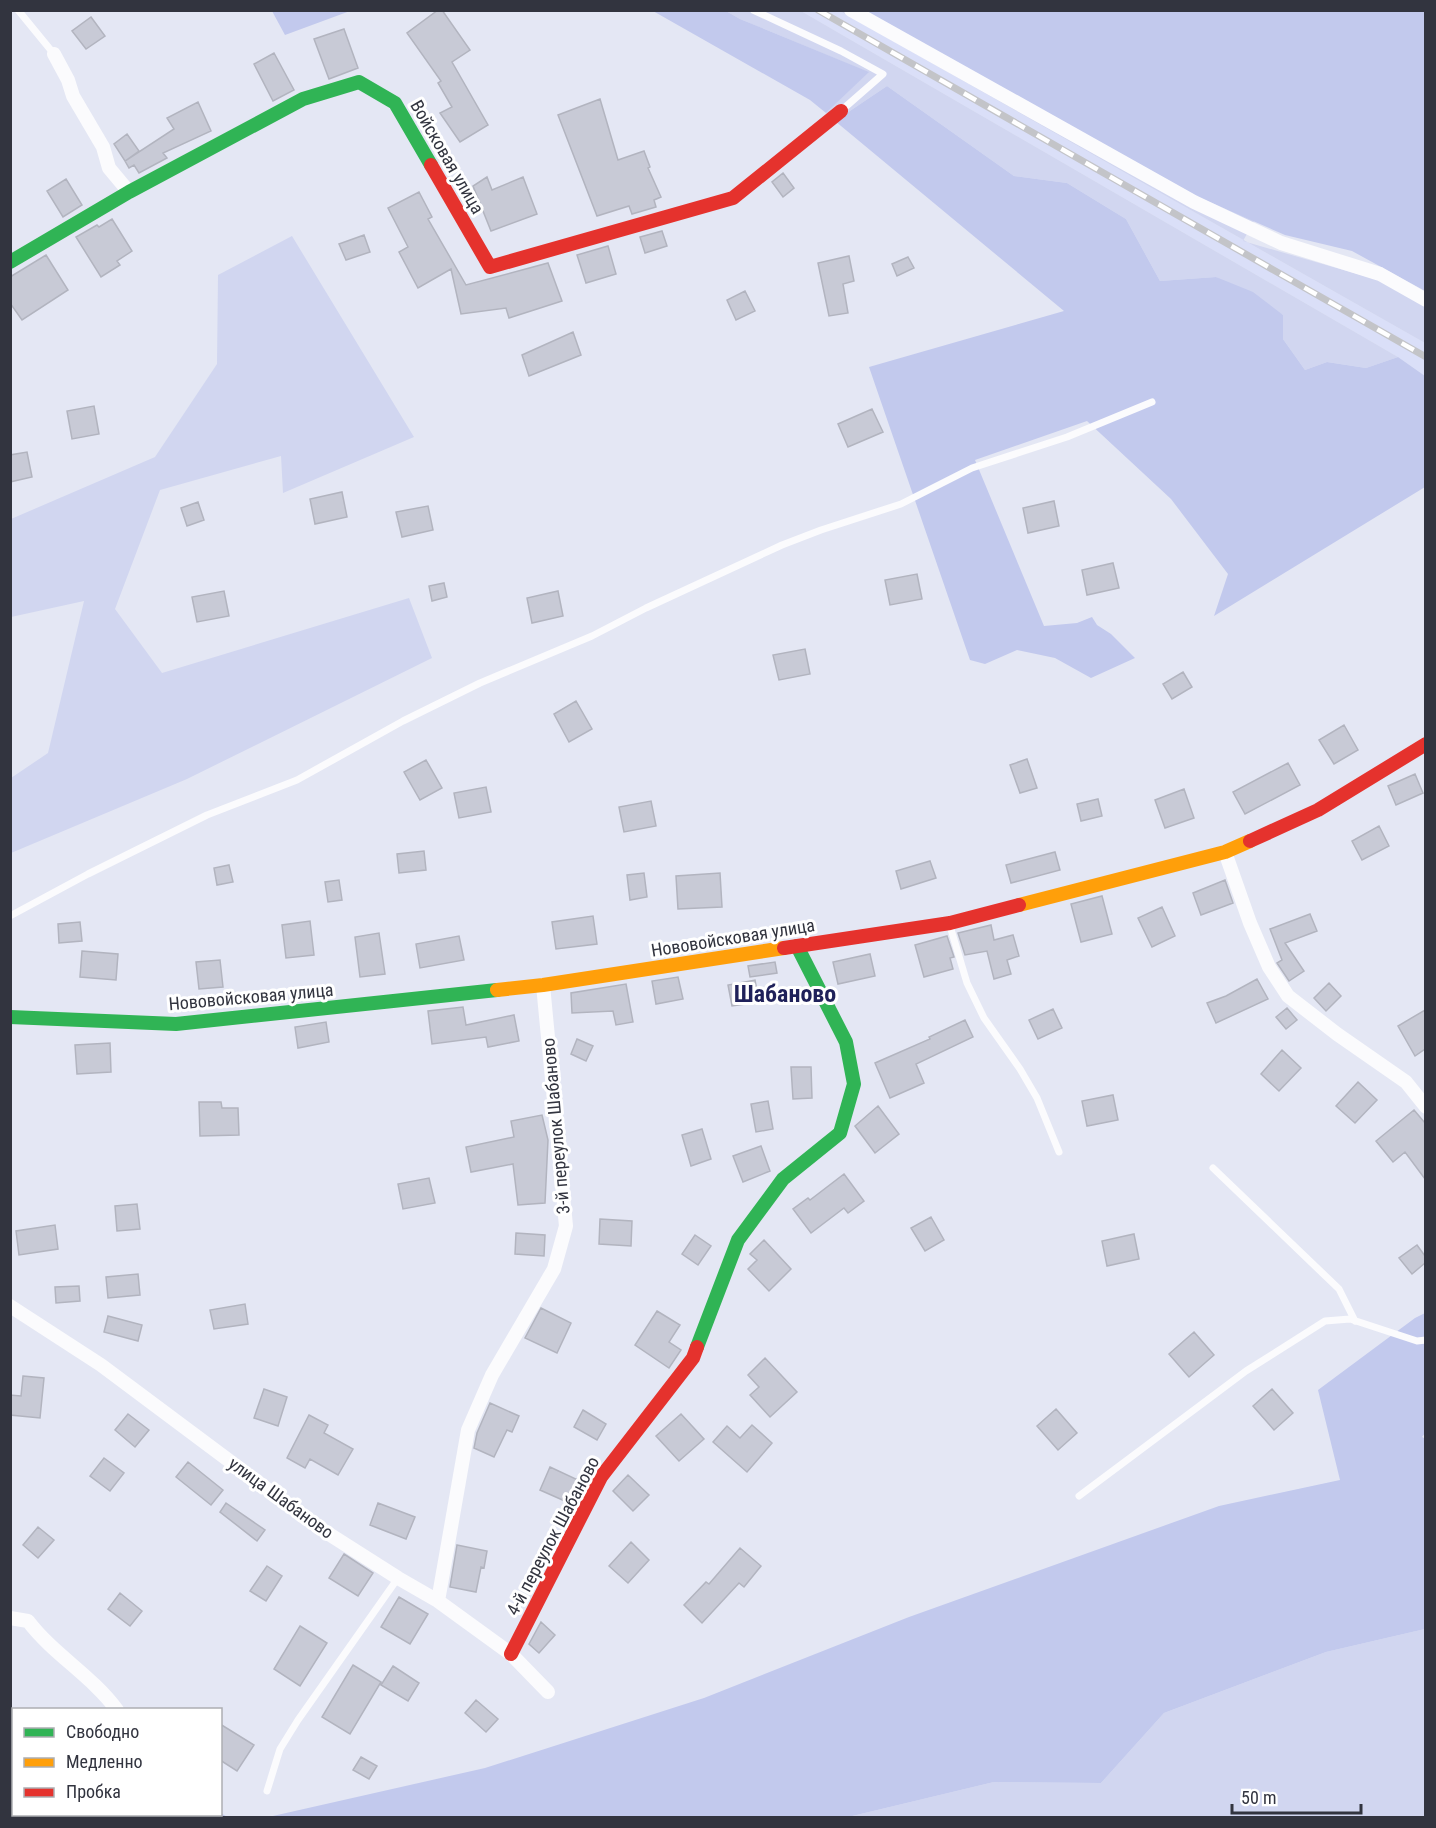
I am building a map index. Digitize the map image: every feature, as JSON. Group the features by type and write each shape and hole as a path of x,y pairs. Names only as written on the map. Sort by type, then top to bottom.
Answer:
{"street":[{"path":"851,10 1194,202 1281,243 1380,274 1425,300"},
{"path":"54,54 68,80 73,96 103,147 109,168 129,192"},
{"name":"Войсковая улица","path":"10,262 129,192 303,99 359,82 395,103 490,267 733,198 841,111"},
{"name":"Нововойсковая улица","path":"10,1017 177,1024 543,985 950,923 1226,852 1318,810 1425,744"},
{"path":"1226,852 1250,923 1269,967 1288,996 1336,1034 1406,1082 1425,1107"},
{"name":"4-й переулок Шабаново","path":"511,1654 601,1477 693,1358 738,1240 783,1179 840,1133 854,1084 846,1042 797,946"},
{"name":"3-й переулок Шабаново","path":"438,1601 468,1431 492,1375 554,1269 566,1226 543,985"},
{"name":"улица Шабаново","path":"10,1306 101,1365 318,1527 438,1601 511,1654 548,1692"},
{"path":"10,1618 28,1621 42,1640 98,1686 115,1708"}],"lane":[{"path":"18,10 54,54"},
{"path":"753,10 841,51 883,74 841,111"},
{"path":"10,916 87,874 207,815 297,780 403,721 480,683 592,636 645,608 782,545 901,504 972,468 1068,437 1152,402"},
{"path":"950,923 967,982 984,1018 1020,1069 1037,1098 1059,1152"},
{"path":"1213,1168 1339,1289 1355,1321"},
{"path":"1079,1496 1256,1365 1325,1321 1350,1319 1417,1341 1425,1340"},
{"path":"267,1791 280,1749 398,1578"}],"shaded area":[{"path":"272,11 350,11 285,35"},
{"path":"653,11 726,11 740,19 869,72 826,113 810,100"},
{"path":"726,11 801,11 1398,357 1366,368 1327,362 1305,370 1283,339 1283,315 1216,277 1160,281 1126,219 1067,183 1014,176 887,86 835,121 826,113 868,72 740,19"},
{"path":"801,11 840,11 1425,343 1425,376 1398,357"},
{"path":"840,11 865,11 1198,197 1254,221 1244,240"},
{"path":"865,11 1425,11 1425,291 1352,251 1285,235 1198,197"},
{"path":"887,86 1014,176 1067,183 1126,219 1160,281 1216,277 1253,292 1283,315 1283,339 1305,370 1327,362 1366,368 1398,357 1425,376 1425,487 1214,616 1228,574 1171,499 1087,421 975,460 1044,626 1077,623 1092,617 1097,625 1111,634 1135,658 1091,678 1055,658 1017,650 985,664 970,660 869,367 1064,311 835,121"},
{"path":"292,236 414,437 283,493 281,456 160,490 115,609 162,673 409,598 432,658 187,779 11,853 11,778 48,753 84,601 11,617 11,519 155,457 217,364 218,275"},
{"path":"1248,242 1378,280 1425,306 1425,343"},
{"path":"1425,1313 1426,1432 1422,1437 1426,1439 1425,1629 1326,1652 1164,1713 1101,1783 994,1782 844,1818 264,1818 485,1768 704,1698 909,1617 1219,1506 1340,1480 1318,1390"},
{"path":"1425,1629 1425,1817 844,1818 994,1782 1101,1783 1164,1713 1326,1652"},
{"path":"11,1719 12,1816 222,1816 222,1814 227,1817 11,1817"}],"building":[{"path":"438,10 442,10 470,50 452,62 488,125 460,142 440,113 452,107 438,83 441,81 407,33"},
{"path":"91,17 105,36 86,49 72,31"},
{"path":"344,29 358,68 329,79 314,39"},
{"path":"274,53 294,90 273,101 254,64"},
{"path":"600,99 618,160 644,151 650,167 648,168 661,197 654,200 656,207 632,214 629,206 597,216 558,115"},
{"path":"198,102 211,131 163,153 167,158 139,173 134,165 129,168 125,161 174,129 167,118"},
{"path":"127,134 139,151 125,161 114,144"},
{"path":"783,173 794,188 783,197 772,182"},
{"path":"487,177 492,190 523,177 537,214 491,231 473,186"},
{"path":"66,179 82,205 63,217 47,191"},
{"path":"419,192 432,217 428,219 466,285 548,263 562,301 509,318 506,308 461,314 451,269 418,288 399,252 408,247 388,208"},
{"path":"112,219 132,251 117,261 120,265 101,277 76,237"},
{"path":"662,231 667,246 645,253 640,237"},
{"path":"364,235 370,252 346,260 339,244"},
{"path":"608,246 616,274 586,283 577,255"},
{"path":"46,255 68,290 22,320 10,303 10,277"},
{"path":"849,256 854,281 843,284 848,313 829,316 818,263"},
{"path":"908,257 914,268 897,276 892,264"},
{"path":"745,291 755,311 736,320 727,300"},
{"path":"573,332 581,355 529,376 522,355"},
{"path":"94,406 99,434 72,439 67,411"},
{"path":"872,409 883,432 848,447 838,424"},
{"path":"27,452 32,477 10,482 10,455"},
{"path":"342,492 347,517 315,524 310,499"},
{"path":"1054,501 1059,526 1028,533 1023,508"},
{"path":"198,502 204,520 187,526 181,508"},
{"path":"428,506 433,530 402,537 396,512"},
{"path":"1113,563 1119,588 1087,595 1082,570"},
{"path":"917,574 922,599 890,605 885,580"},
{"path":"444,583 447,597 432,601 429,586"},
{"path":"224,591 229,616 197,622 192,597"},
{"path":"558,591 563,616 532,623 527,598"},
{"path":"805,649 810,674 779,680 773,655"},
{"path":"1183,672 1192,687 1172,699 1163,684"},
{"path":"576,701 592,729 569,742 554,714"},
{"path":"1344,725 1358,750 1334,764 1319,740"},
{"path":"1027,759 1037,788 1020,793 1010,765"},
{"path":"426,760 442,788 420,800 404,772"},
{"path":"1288,763 1300,785 1245,814 1233,792"},
{"path":"1415,774 1423,793 1396,805 1388,786"},
{"path":"486,787 491,812 459,818 454,793"},
{"path":"1184,789 1194,818 1165,828 1155,800"},
{"path":"1098,799 1102,816 1081,821 1077,804"},
{"path":"651,801 656,826 624,832 619,807"},
{"path":"1379,826 1389,846 1362,860 1352,841"},
{"path":"424,851 426,870 399,873 397,854"},
{"path":"1055,852 1060,870 1011,883 1006,865"},
{"path":"930,861 936,878 901,889 896,871"},
{"path":"229,865 233,882 217,885 214,868"},
{"path":"644,873 647,897 630,900 627,875"},
{"path":"720,873 722,907 678,909 676,876"},
{"path":"339,880 342,900 328,902 325,882"},
{"path":"1225,880 1233,903 1201,915 1193,893"},
{"path":"1102,896 1112,934 1081,942 1071,904"},
{"path":"1162,907 1175,936 1152,947 1138,918"},
{"path":"1310,914 1317,931 1285,943 1304,971 1289,981 1277,963 1282,960 1270,929"},
{"path":"593,916 597,944 556,949 552,922"},
{"path":"310,921 314,955 286,958 282,925"},
{"path":"80,922 82,941 59,943 58,924"},
{"path":"991,925 994,940 1013,935 1019,956 1007,960 1011,974 994,979 987,951 965,955 958,933"},
{"path":"379,933 385,974 360,977 355,937"},
{"path":"459,936 464,960 420,968 416,944"},
{"path":"947,936 954,957 950,958 953,969 924,977 915,945"},
{"path":"82,951 118,954 116,980 80,977"},
{"path":"870,954 875,976 838,984 833,962"},
{"path":"220,960 223,987 199,989 196,962"},
{"path":"775,962 777,973 750,977 748,966"},
{"path":"678,977 683,999 656,1004 652,981"},
{"path":"1257,979 1268,999 1216,1023 1207,1003 1226,996"},
{"path":"755,980 759,1002 732,1006 728,985"},
{"path":"1329,983 1341,996 1326,1011 1314,998"},
{"path":"626,984 633,1022 616,1025 613,1011 572,1013 571,993"},
{"path":"463,1007 466,1025 514,1015 519,1041 488,1047 486,1037 432,1044 428,1011"},
{"path":"1287,1008 1297,1020 1286,1029 1276,1017"},
{"path":"1053,1009 1062,1028 1038,1039 1029,1020"},
{"path":"1425,1010 1425,1049 1415,1056 1398,1026"},
{"path":"965,1020 973,1037 916,1064 924,1083 890,1098 875,1063 930,1039 929,1037"},
{"path":"326,1022 329,1042 298,1048 295,1027"},
{"path":"577,1039 593,1046 586,1061 571,1054"},
{"path":"110,1043 111,1072 77,1074 75,1045"},
{"path":"1282,1050 1301,1068 1279,1091 1261,1074"},
{"path":"791,1067 811,1067 812,1098 793,1099"},
{"path":"1358,1082 1377,1100 1355,1123 1336,1106"},
{"path":"1113,1095 1118,1120 1087,1126 1082,1101"},
{"path":"768,1101 773,1129 756,1132 751,1104"},
{"path":"199,1102 221,1102 222,1108 238,1108 239,1135 200,1136"},
{"path":"878,1106 899,1134 875,1153 855,1126"},
{"path":"1414,1110 1425,1123 1425,1179 1405,1152 1393,1162 1376,1141"},
{"path":"542,1115 548,1140 545,1203 518,1205 513,1164 471,1172 466,1147 514,1137 511,1121"},
{"path":"702,1129 711,1159 691,1166 682,1135"},
{"path":"761,1146 770,1171 743,1182 733,1156"},
{"path":"844,1174 864,1201 848,1213 844,1208 811,1233 793,1209 808,1198 810,1200"},
{"path":"429,1178 435,1203 403,1209 398,1184"},
{"path":"137,1204 140,1229 117,1231 115,1206"},
{"path":"931,1217 944,1240 925,1251 911,1228"},
{"path":"600,1219 632,1221 631,1246 599,1244"},
{"path":"55,1225 58,1249 19,1255 16,1231"},
{"path":"516,1233 545,1235 544,1256 515,1254"},
{"path":"1134,1234 1139,1259 1107,1266 1102,1241"},
{"path":"695,1235 711,1246 698,1265 682,1254"},
{"path":"764,1240 791,1269 769,1291 748,1269 757,1260 750,1254"},
{"path":"1417,1245 1425,1256 1425,1263 1412,1274 1399,1258"},
{"path":"138,1274 140,1295 108,1298 106,1277"},
{"path":"79,1286 80,1301 56,1303 55,1287"},
{"path":"245,1304 248,1324 214,1329 210,1310"},
{"path":"541,1308 571,1323 557,1353 525,1338"},
{"path":"657,1311 680,1325 669,1342 681,1350 669,1368 635,1345"},
{"path":"108,1316 142,1325 138,1341 104,1332"},
{"path":"1194,1332 1214,1355 1189,1377 1169,1354"},
{"path":"765,1358 797,1392 770,1417 750,1395 759,1387 748,1375"},
{"path":"23,1376 44,1378 40,1418 10,1415 10,1395 21,1396"},
{"path":"264,1389 287,1397 278,1426 254,1418"},
{"path":"1272,1389 1293,1413 1274,1430 1253,1406"},
{"path":"490,1403 519,1416 512,1432 507,1430 494,1457 474,1448 477,1433"},
{"path":"1056,1409 1077,1433 1058,1450 1037,1426"},
{"path":"583,1410 606,1424 597,1440 574,1427"},
{"path":"128,1414 149,1430 135,1447 115,1430"},
{"path":"681,1414 704,1439 679,1461 656,1436"},
{"path":"309,1415 328,1425 324,1433 353,1449 338,1475 310,1459 305,1468 287,1458"},
{"path":"752,1425 772,1443 747,1472 713,1442 727,1426 740,1438"},
{"path":"104,1458 124,1473 110,1491 90,1476"},
{"path":"188,1462 223,1490 211,1505 176,1477"},
{"path":"550,1467 578,1480 567,1502 540,1490"},
{"path":"628,1475 649,1495 633,1511 613,1491"},
{"path":"226,1503 265,1530 257,1541 220,1512"},
{"path":"378,1503 415,1517 406,1539 370,1525"},
{"path":"38,1527 54,1540 38,1558 23,1545"},
{"path":"631,1542 649,1560 628,1583 609,1566"},
{"path":"457,1545 487,1551 476,1592 450,1587"},
{"path":"740,1548 761,1566 744,1587 739,1583 702,1623 684,1605 706,1582 709,1584"},
{"path":"344,1554 373,1573 358,1596 329,1578"},
{"path":"267,1566 282,1576 266,1601 250,1591"},
{"path":"120,1593 142,1611 130,1626 108,1609"},
{"path":"399,1597 428,1614 410,1644 381,1627"},
{"path":"541,1622 555,1635 539,1653 529,1644"},
{"path":"300,1626 327,1643 300,1686 274,1669"},
{"path":"353,1665 381,1682 350,1734 322,1717"},
{"path":"393,1666 419,1683 408,1701 381,1685"},
{"path":"476,1700 498,1719 486,1732 465,1713"},
{"path":"222,1725 254,1745 237,1771 222,1761"},
{"path":"361,1757 377,1766 369,1779 353,1770"}],"railway":[{"path":"818,10 1426,357"}],"traffic: fast":[{"path":"10,262 129,192 303,99 359,82 395,103 431,165"},
{"path":"697,1347 738,1240 783,1179 840,1133 854,1084 846,1042 797,946"},
{"path":"10,1017 176,1024 497,990"}],"traffic: slow":[{"path":"1019,905 1225,852 1250,841"},
{"path":"497,990 784,948"}],"traffic: jam":[{"path":"431,165 490,267 733,198 841,111"},
{"path":"1250,841 1318,810 1426,744"},
{"path":"784,948 950,923 1019,905"},
{"path":"511,1654 601,1477 693,1358 697,1347"}],"district":[{"name":"Шабаново","path":"785,994"}]}
